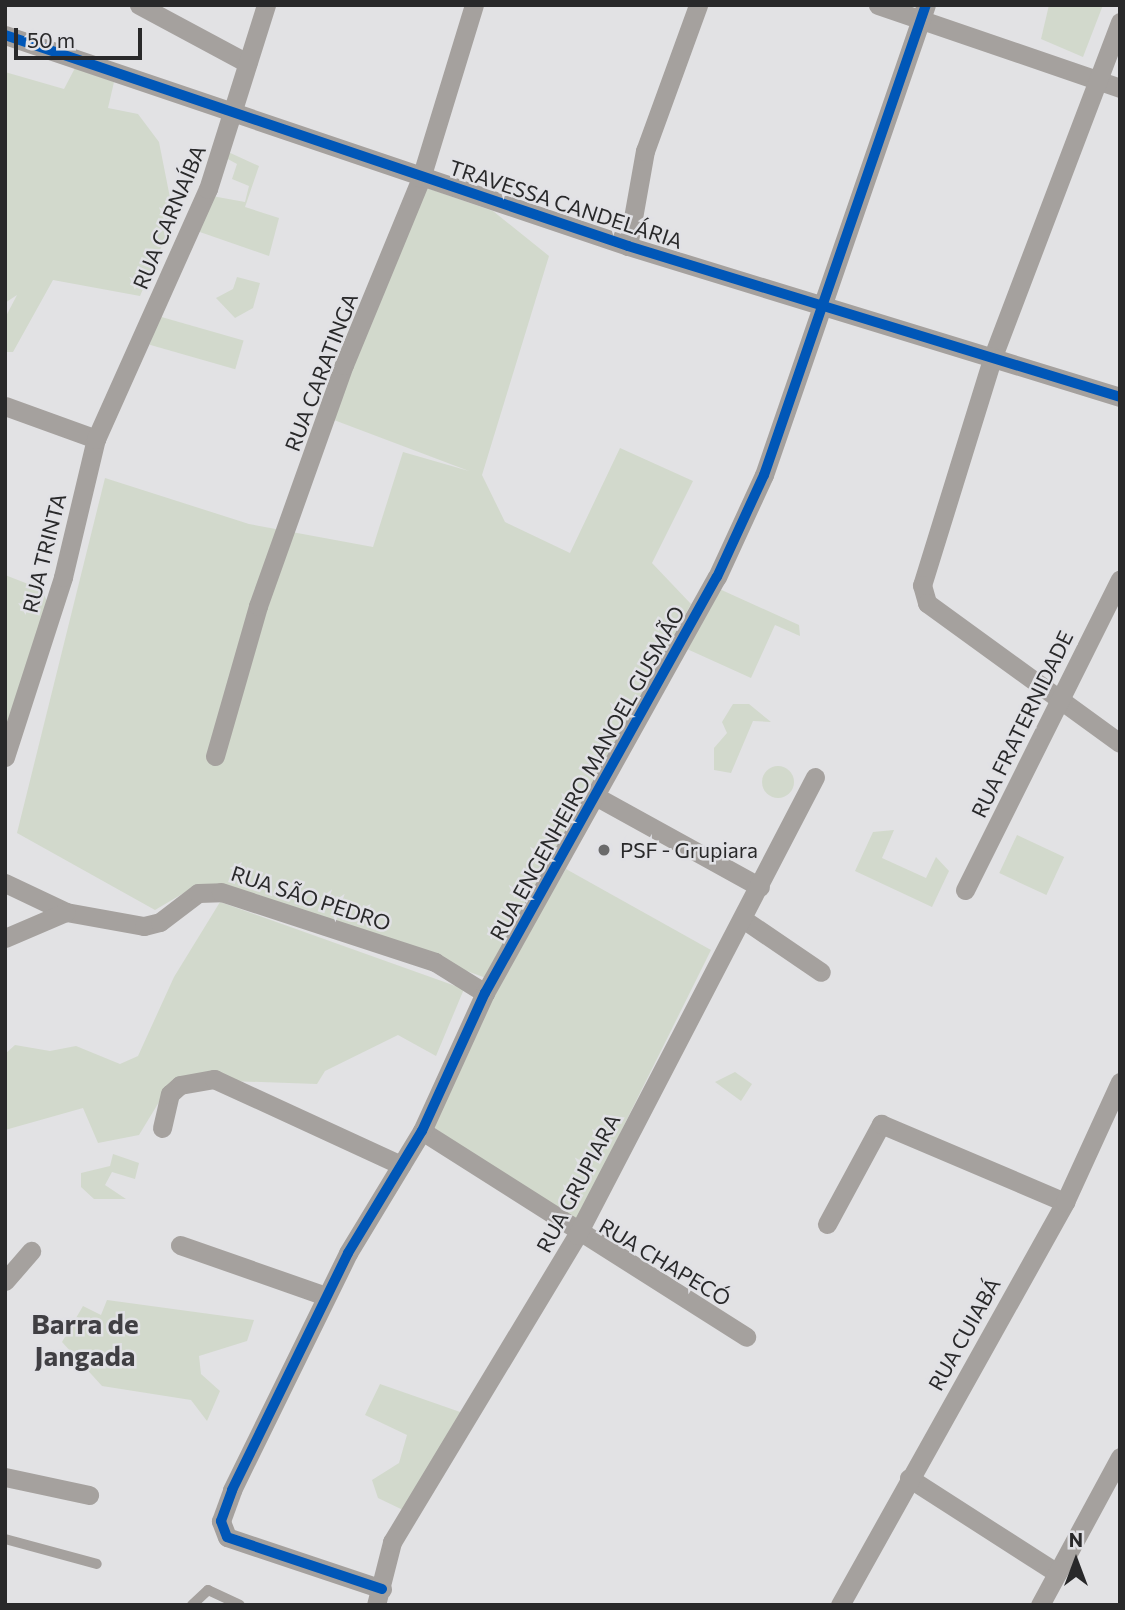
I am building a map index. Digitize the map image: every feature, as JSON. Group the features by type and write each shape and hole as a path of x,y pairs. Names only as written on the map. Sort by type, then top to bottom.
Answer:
{"street":[{"path":"139,5 247,63"},
{"name":"RUA CARNAÍBA","path":"96,439 208,189 234,114 266,5"},
{"name":"RUA CARATINGA","path":"215,756 258,606 344,365 421,178 474,5"},
{"path":"628,246 645,151 698,5"},
{"path":"878,5 924,13 1098,82 1120,88"},
{"name":"RUA ENGENHEIRO MANOEL GUSMÃO","path":"379,1597 222,1531 244,1461 326,1296 422,1131 485,993 597,797 717,578 764,475 924,13"},
{"path":"1120,22 993,356 923,567 927,603 1062,695 1120,743"},
{"name":"TRAVESSA CANDELÁRIA","path":"5,35 628,246 1120,397"},
{"path":"5,406 96,439"},
{"name":"RUA TRINTA","path":"5,757 64,578 96,439"},
{"name":"RUA FRATERNIDADE","path":"965,890 1120,579"},
{"name":"RUA GRUPIARA","path":"379,1597 386,1562 406,1516 577,1235 815,777"},
{"path":"597,797 760,887"},
{"name":"RUA SÃO PEDRO","path":"5,883 66,912 152,926 186,899 221,892 435,962 485,993"},
{"path":"5,939 66,912"},
{"path":"743,919 821,972"},
{"path":"162,1128 170,1094 180,1085 214,1079 401,1166"},
{"name":"RUA CUIABÁ","path":"840,1605 1065,1202 1120,1082"},
{"path":"827,1224 881,1124 1065,1202"},
{"name":"RUA CHAPECÓ","path":"422,1131 577,1235 746,1337"},
{"path":"180,1245 326,1296"},
{"path":"5,1281 31,1251"},
{"path":"1040,1605 1120,1457"},
{"path":"5,1477 89,1495"},
{"path":"909,1478 1057,1573"}],"lane":[{"path":"5,1539 97,1564"},
{"path":"192,1605 208,1590 240,1605"}],"shaded area":[{"path":"1049,5 1103,5 1083,57 1041,39"},
{"path":"75,68 114,82 108,108 138,114 159,142 174,218 140,296 53,280 13,352 5,352 5,318 17,295 5,303 5,72 64,89"},
{"path":"226,151 259,166 245,207 279,218 269,256 197,231 212,196 245,202 249,186 232,179 237,164 224,157"},
{"path":"427,188 493,211 549,256 482,475 505,522 570,553 620,448 693,481 652,563 691,604 486,978 256,894 199,884 155,910 17,833 105,478 249,524 373,547 403,452 469,471 326,417"},
{"path":"237,277 260,283 253,308 235,318 216,298 233,289"},
{"path":"158,316 244,341 235,369 150,345"},
{"path":"5,575 41,589 48,603 5,734"},
{"path":"715,587 799,625 800,636 775,625 751,678 687,649"},
{"path":"733,704 749,704 771,722 753,721 731,773 714,770 714,748 727,733 722,722"},
{"path":"778,766 789,771 794,782 789,793 778,798 767,793 762,782 767,771"},
{"path":"894,830 882,858 926,878 936,857 949,871 932,907 855,871 873,832"},
{"path":"1017,835 1064,857 1046,895 999,873"},
{"path":"566,869 711,950 575,1224 430,1125 487,996"},
{"path":"220,902 464,989 436,1056 398,1035 325,1071 317,1084 173,1079 139,1135 98,1143 83,1108 5,1130 5,1054 15,1045 50,1051 76,1046 120,1064 138,1056 174,977"},
{"path":"735,1072 752,1084 741,1101 715,1082"},
{"path":"113,1154 139,1163 135,1179 112,1172 105,1185 126,1199 94,1199 81,1187 81,1173 110,1166"},
{"path":"107,1300 254,1320 247,1341 199,1356 201,1374 220,1391 207,1421 191,1400 102,1386 62,1342 83,1306 101,1315"},
{"path":"380,1384 463,1413 403,1510 378,1498 372,1480 399,1463 407,1435 365,1415"}],"cycle path":[{"path":"382,1589 227,1537 221,1521 232,1490 348,1253 422,1131 485,993 717,577 764,475 926,5"},
{"path":"5,35 628,246 1120,397"}],"place":[{"name":"PSF - Grupiara","path":"604,850"}],"district":[{"name":"Barra de Jangada","path":"85,1339"}]}
